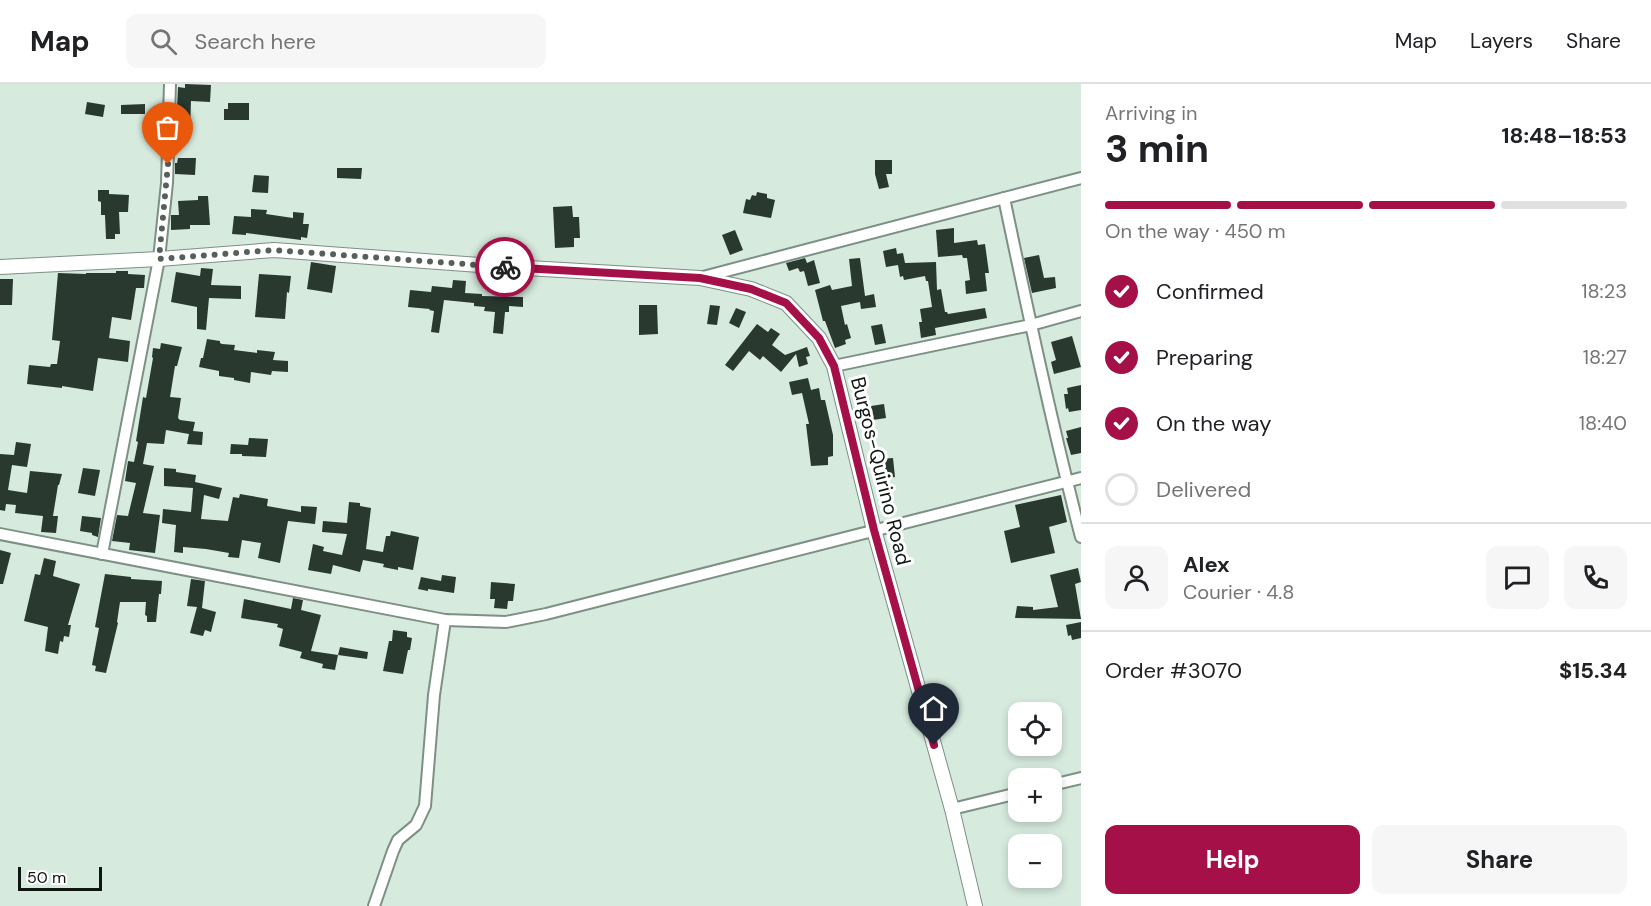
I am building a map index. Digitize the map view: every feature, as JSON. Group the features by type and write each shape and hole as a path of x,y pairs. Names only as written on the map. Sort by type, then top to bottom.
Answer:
{"street":[{"path":"102,554 159,259 167,183 170,84"},
{"path":"700,278 1081,178"},
{"path":"1004,198 1066,482 1081,537"},
{"name":"Burgos-Quirino Road","path":"0,267 159,259 274,250 700,278 751,289 786,303 819,338 834,366 874,530 952,809 975,906"},
{"path":"834,366 1031,325 1081,311"},
{"path":"0,534 445,620 506,622 546,614 1081,478"},
{"path":"374,906 398,840 416,825 425,806 434,695 445,620"},
{"path":"1062,783 1081,778"},
{"path":"952,809 1008,795"}],"building":[{"path":"185,84 211,85 210,102 191,101 190,130 176,129 178,87 185,88"},
{"path":"87,102 105,105 103,117 85,114"},
{"path":"228,103 249,103 249,120 224,120 224,109 228,109"},
{"path":"145,104 145,114 121,114 121,105"},
{"path":"178,158 196,158 195,175 175,174 175,163"},
{"path":"875,160 892,160 892,174 886,174 889,187 879,189 875,174"},
{"path":"337,168 362,168 361,179 337,178"},
{"path":"254,175 269,176 268,193 252,192"},
{"path":"98,190 109,190 109,194 129,195 128,212 119,212 120,234 115,234 115,239 106,239 105,215 101,215"},
{"path":"757,192 767,194 767,198 775,200 771,218 743,213 746,199 750,200 752,195 756,196"},
{"path":"198,196 208,196 210,225 190,225 190,229 171,230 171,215 179,215 178,201 198,200"},
{"path":"572,206 573,217 579,217 580,238 574,238 574,247 555,248 553,207"},
{"path":"251,209 267,210 266,214 293,218 293,212 304,213 303,224 309,224 307,238 301,237 301,240 246,233 246,235 232,234 234,216 251,217"},
{"path":"954,228 954,243 977,240 978,245 985,244 989,273 985,273 987,291 966,294 965,281 970,280 967,258 963,258 962,255 938,257 936,230"},
{"path":"735,230 743,250 730,255 722,235"},
{"path":"896,248 897,254 903,253 905,263 936,262 937,290 941,289 945,312 948,314 985,308 987,318 935,328 936,335 921,338 920,309 932,307 928,281 925,276 904,280 903,276 900,277 898,265 886,267 883,251"},
{"path":"1039,255 1044,278 1055,277 1056,288 1032,293 1024,258"},
{"path":"805,258 807,263 814,260 820,283 808,286 804,271 800,272 798,268 789,271 786,263"},
{"path":"860,258 865,296 874,294 876,307 861,309 860,302 841,306 845,325 847,324 851,338 845,340 846,344 835,348 825,321 823,321 815,290 830,285 832,290 852,286 849,259"},
{"path":"311,262 336,266 332,293 307,289"},
{"path":"201,268 213,269 211,285 241,286 241,299 209,298 206,330 197,329 197,307 171,302 176,272 200,276"},
{"path":"116,271 145,275 144,288 136,288 131,320 112,317 109,338 130,341 128,362 98,358 93,391 27,384 29,365 50,367 51,364 57,364 60,341 52,340 58,273 116,273"},
{"path":"259,274 291,276 285,319 255,317"},
{"path":"0,279 13,279 12,305 0,305"},
{"path":"453,280 466,281 465,293 482,294 482,296 523,297 523,307 509,306 509,312 505,312 503,334 493,333 495,312 484,311 485,307 474,306 474,303 444,300 439,333 431,332 434,311 408,307 410,290 431,292 432,286 452,288"},
{"path":"639,305 657,305 658,334 639,335"},
{"path":"710,305 720,306 717,325 707,324"},
{"path":"736,308 746,312 739,328 729,323"},
{"path":"757,324 768,332 771,328 780,334 772,345 785,355 807,347 810,356 806,357 808,364 799,367 796,354 781,372 763,356 760,360 749,351 733,371 725,365"},
{"path":"882,324 886,343 875,345 871,326"},
{"path":"1072,336 1081,367 1054,374 1051,362 1056,360 1051,342"},
{"path":"207,339 235,345 234,350 257,353 257,350 275,352 273,360 288,361 288,372 272,371 271,375 251,372 250,383 219,376 219,371 199,367"},
{"path":"161,343 182,347 177,366 175,366 170,397 181,398 178,418 195,422 193,431 203,432 202,445 187,444 189,434 166,430 164,444 147,443 143,464 154,466 143,513 160,515 155,553 129,550 130,543 112,541 117,515 128,516 136,483 125,481 128,461 134,462 143,397 146,398 153,348 160,349"},
{"path":"808,378 811,390 819,388 821,400 825,400 833,435 833,456 828,457 828,465 811,466 806,424 809,424 802,393 792,395 789,382"},
{"path":"1081,385 1081,410 1069,412 1068,408 1066,409 1064,394 1068,394 1067,388"},
{"path":"884,404 886,418 873,420 871,406"},
{"path":"1081,427 1081,453 1071,455 1066,431"},
{"path":"249,438 268,439 266,457 230,454 231,444 248,445"},
{"path":"16,442 31,444 27,467 12,465 8,490 27,493 30,471 62,474 53,516 58,516 56,533 41,532 43,516 15,513 16,505 6,504 5,511 0,510 0,454 14,455"},
{"path":"893,458 895,477 880,479 878,459"},
{"path":"83,468 100,470 95,496 78,493"},
{"path":"164,468 196,475 195,482 222,488 219,499 204,495 201,519 228,521 233,497 239,498 240,494 268,499 267,506 301,512 301,506 317,507 315,524 288,521 280,563 258,558 261,543 242,540 239,558 228,557 229,553 206,549 183,547 183,553 174,552 176,525 162,523 163,509 191,512 193,488 164,486"},
{"path":"1061,495 1067,522 1049,527 1055,553 1011,563 1004,531 1020,527 1015,505"},
{"path":"349,502 360,503 360,506 371,508 366,549 383,552 386,536 390,536 391,531 419,537 413,570 383,567 384,564 363,560 360,572 333,565 331,574 308,570 313,544 324,547 323,551 342,555 347,534 322,532 323,521 347,523"},
{"path":"82,516 101,518 98,537 92,533 80,531"},
{"path":"0,550 11,553 3,584 0,584"},
{"path":"44,558 56,561 53,576 80,584 68,625 71,625 69,637 64,636 63,642 60,641 58,654 45,651 48,627 24,621 35,574 40,575"},
{"path":"1078,568 1081,582 1075,584 1081,619 1015,618 1017,606 1033,607 1033,610 1058,607 1050,575"},
{"path":"105,574 162,581 156,622 147,622 146,602 120,602 118,623 106,673 95,671 96,666 92,665 99,628 95,627"},
{"path":"442,575 456,577 454,593 418,589 421,577 441,581"},
{"path":"191,579 205,581 202,608 216,612 211,632 205,630 203,636 190,633 197,607 187,606"},
{"path":"491,582 515,584 513,601 508,601 507,609 494,608 495,599 490,599"},
{"path":"293,598 303,600 301,610 321,615 311,651 338,655 335,670 322,668 323,664 300,658 302,652 279,646 283,629 277,627 278,624 241,618 244,599 291,609"},
{"path":"1081,622 1081,638 1072,640 1071,635 1068,636 1066,625"},
{"path":"393,630 407,632 407,637 412,638 403,674 383,671"},
{"path":"340,647 368,652 367,659 338,655"}],"way so far":[{"path":"168,164 159,259 274,250 505,267"}],"route":[{"path":"505,267 700,278 751,289 786,303 819,338 834,366 874,530 934,745"}]}
